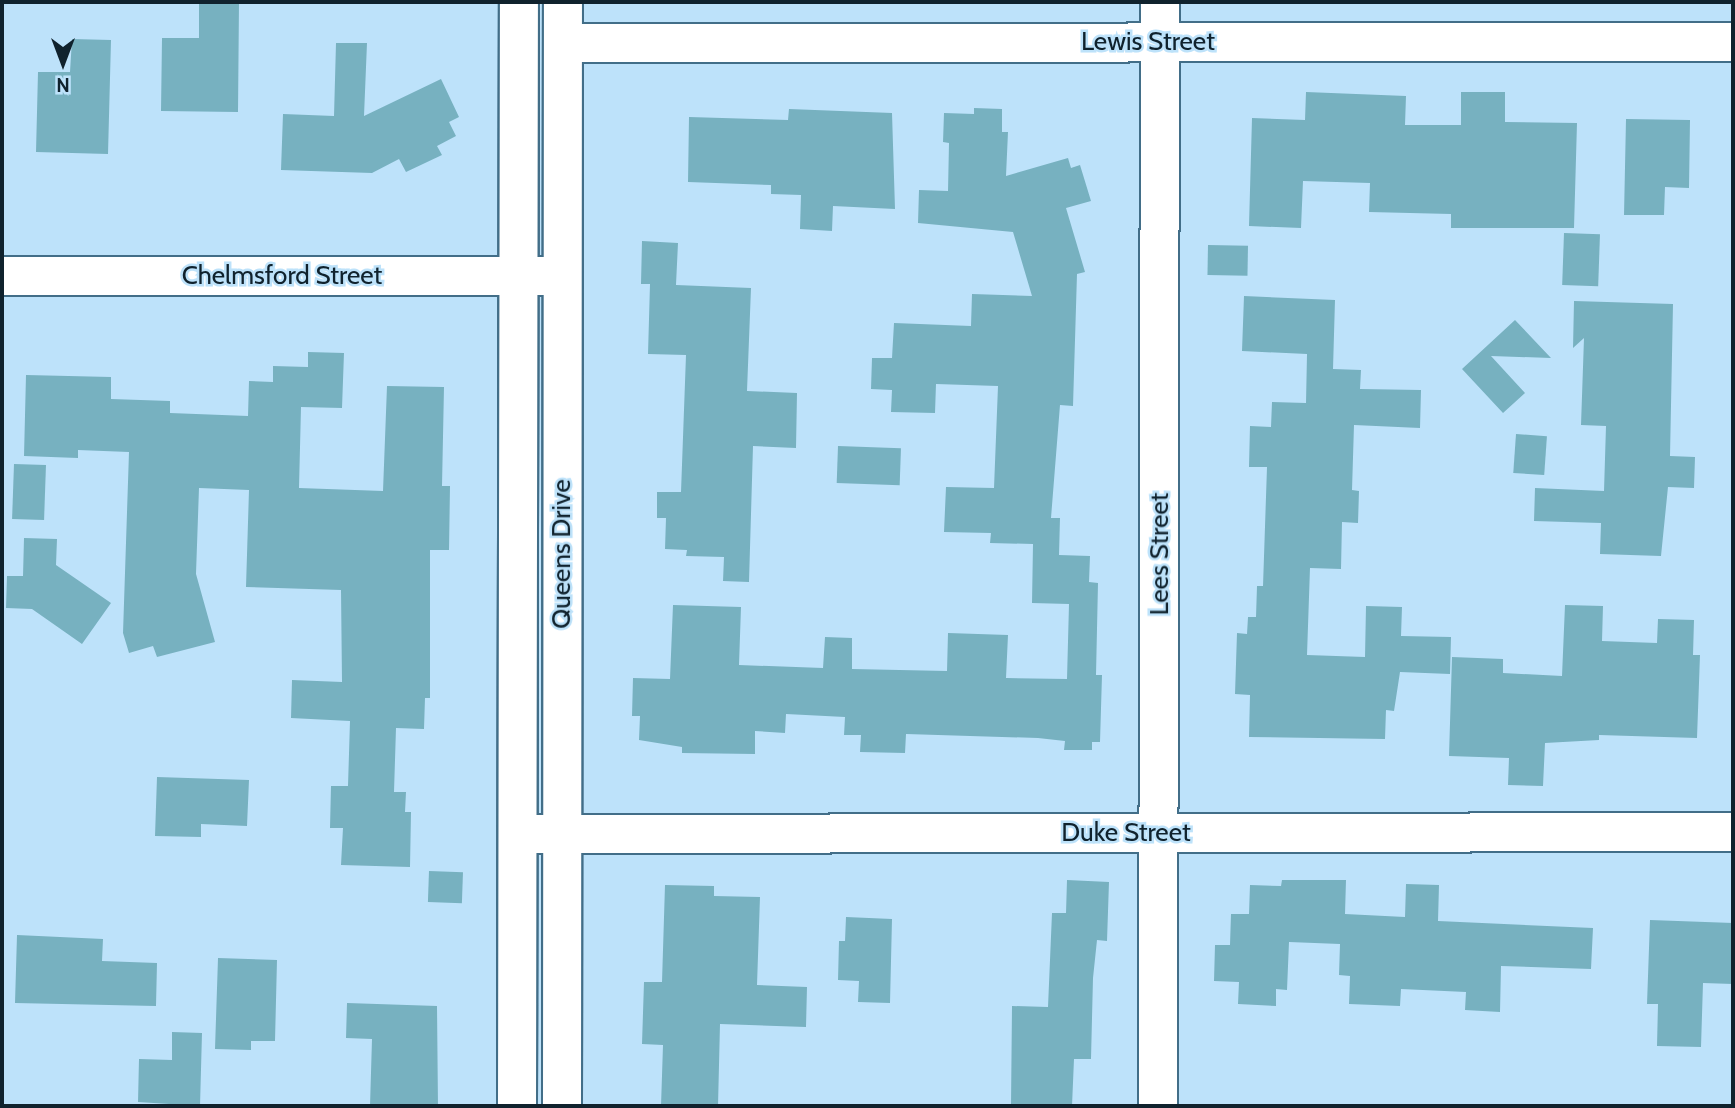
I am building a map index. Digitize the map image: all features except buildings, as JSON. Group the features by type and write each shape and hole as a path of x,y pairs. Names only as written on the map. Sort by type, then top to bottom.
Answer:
{"street":[{"name":"Queens Drive","path":"517,1106 519,2"},
{"name":"Queens Drive","path":"562,1106 563,2"},
{"name":"Lees Street","path":"1158,1106 1160,2"},
{"name":"Lewis Street","path":"563,43 1733,42"},
{"name":"Chelmsford Street","path":"2,276 562,276"},
{"name":"Duke Street","path":"518,834 1733,832"}]}
